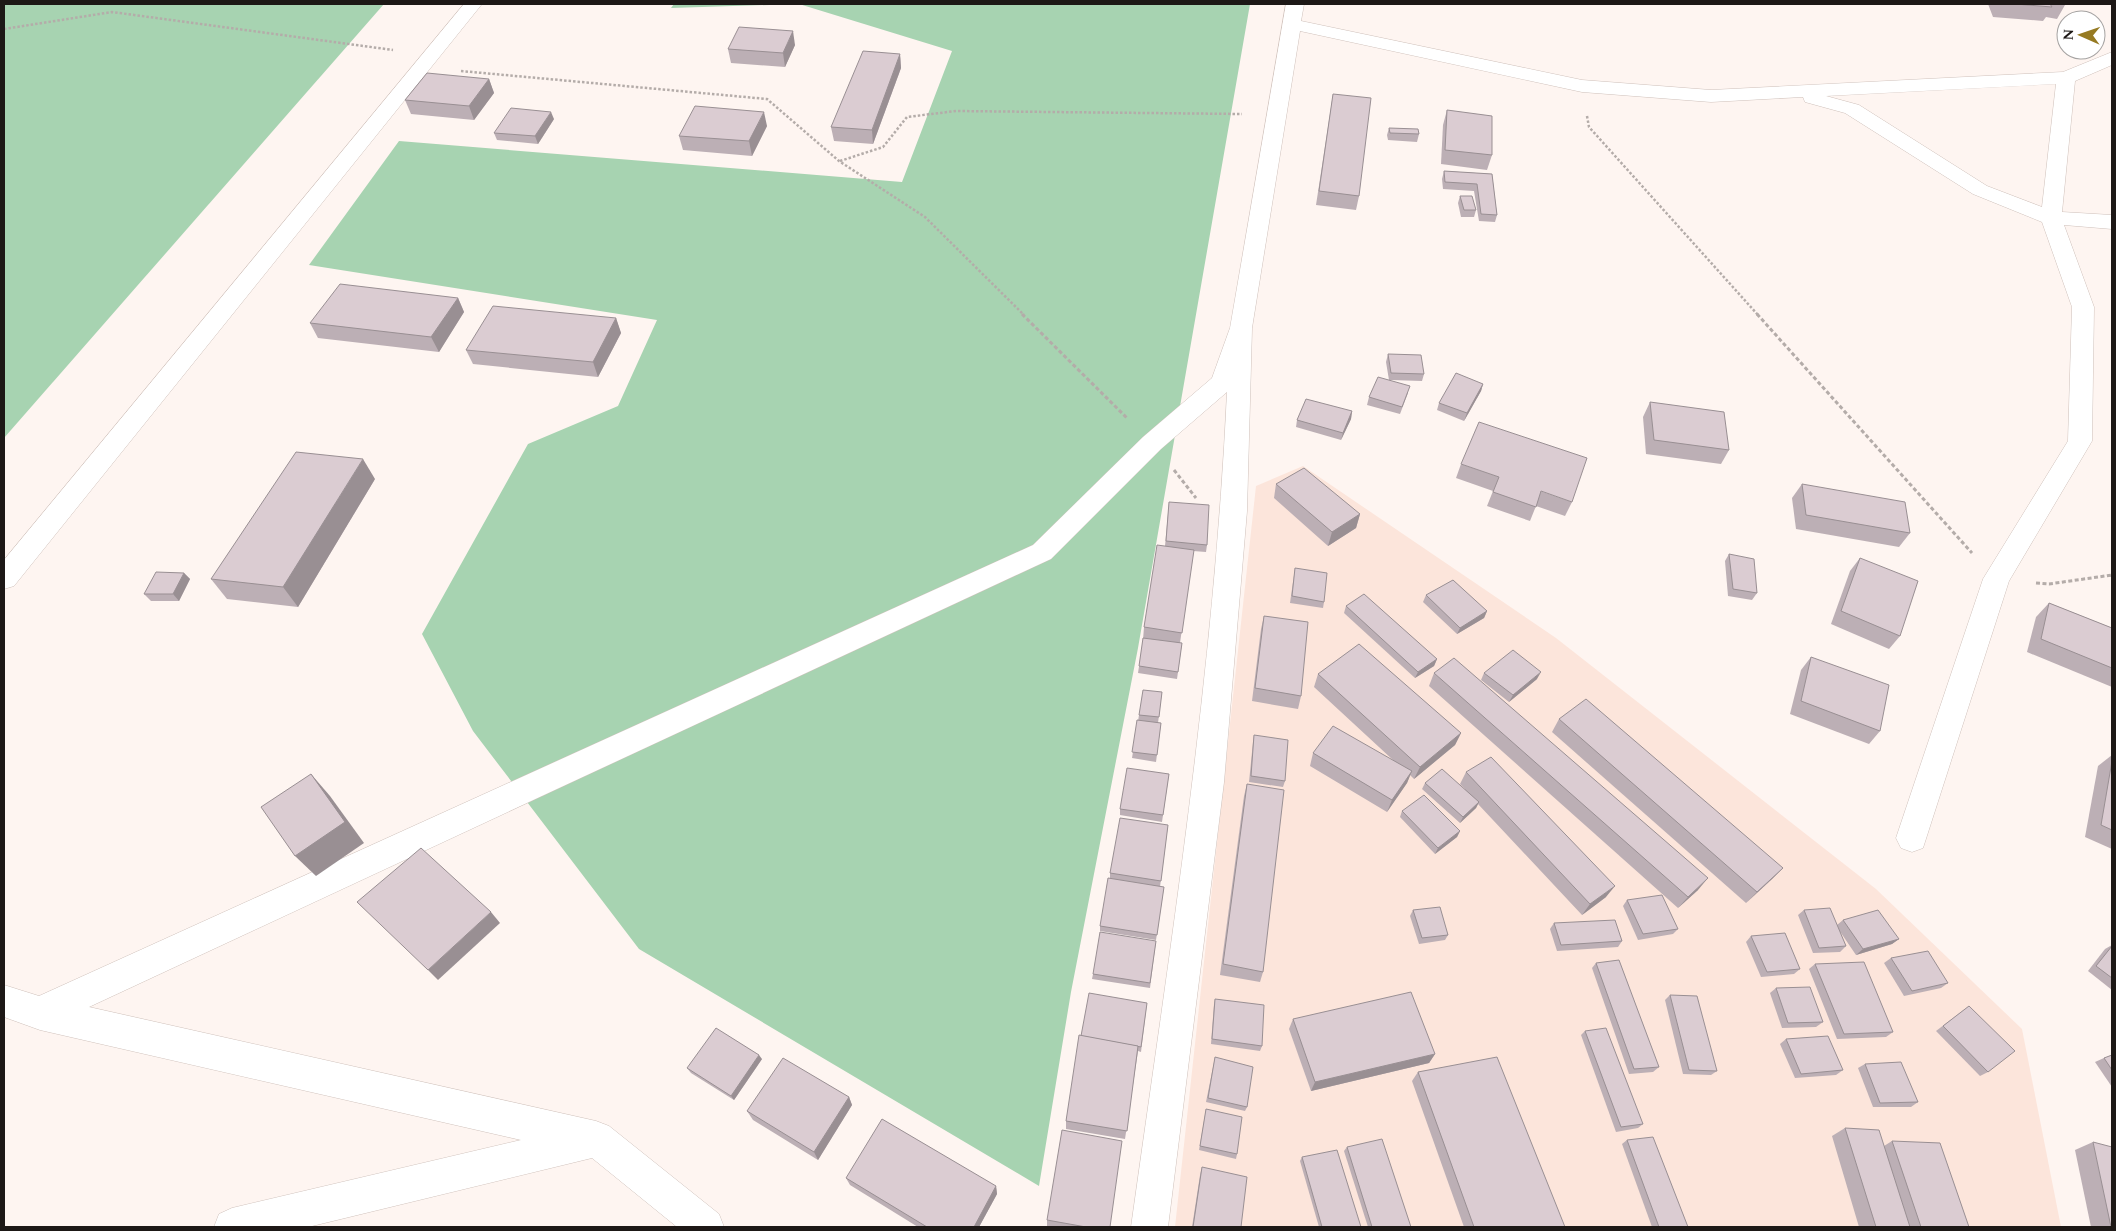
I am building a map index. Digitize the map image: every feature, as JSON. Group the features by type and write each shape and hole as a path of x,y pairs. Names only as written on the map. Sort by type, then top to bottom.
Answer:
{"street":[{"path":"4,579 473,4"},
{"path":"1150,1227 1209,782 1234,511 1241,328 1293,14 1582,86 1712,96 2066,78 2112,58"},
{"path":"1912,838 1996,579 2080,441 2083,306 2051,218 2066,78"},
{"path":"1790,92 1852,109 1980,190 2051,218 2112,222"},
{"path":"40,1012 1042,552 1152,443 1223,382 1241,328"},
{"path":"4,1001 40,1012 596,1139 706,1227"},
{"path":"232,1227 596,1139"}],"path":[{"path":"4,29 112,12 426,61 767,99 839,162 925,217 1152,443 1196,499 1234,511"},
{"path":"1582,86 1589,127 1996,579 2049,584 2112,575"},
{"path":"839,162 883,147 907,117 956,111 1276,114"}],"shaded area":[{"path":"1303,466 1556,638 1876,889 2022,1029 2061,1227 1175,1227 1256,486"}],"green space":[{"path":"4,4 384,4 4,438"},
{"path":"674,4 799,4 671,8"},
{"path":"799,4 1250,4 1138,648 1071,992 1039,1186 639,949 473,731 422,634 528,444 618,406 657,320 309,265 399,141 902,182 952,51"}],"building":[{"path":"2015,4 2050,4 2052,7"},
{"path":"739,27 793,31 783,53 728,49"},
{"path":"863,51 900,54 872,130 831,127"},
{"path":"427,73 489,79 469,106 405,100"},
{"path":"1333,94 1371,98 1359,196 1319,191"},
{"path":"695,106 764,112 749,141 679,136"},
{"path":"511,108 551,112 535,136 494,133"},
{"path":"1447,110 1492,116 1492,155 1445,150"},
{"path":"1389,128 1418,129 1419,134 1390,133"},
{"path":"1444,171 1492,174 1497,215 1481,214 1477,184 1445,182"},
{"path":"1460,196 1472,196 1476,210 1464,210"},
{"path":"340,284 458,298 431,337 310,323"},
{"path":"493,306 616,318 593,362 466,350"},
{"path":"1388,354 1421,355 1424,374 1391,373"},
{"path":"1456,373 1483,384 1467,413 1439,403"},
{"path":"1378,377 1410,386 1402,407 1369,397"},
{"path":"1306,399 1352,411 1343,433 1297,420"},
{"path":"1650,402 1724,412 1729,450 1654,440"},
{"path":"1479,422 1587,458 1572,502 1541,491 1536,507 1493,492 1499,477 1461,464"},
{"path":"296,452 363,459 283,587 211,579"},
{"path":"1304,468 1360,514 1332,532 1276,484"},
{"path":"1802,484 1905,502 1910,533 1806,515"},
{"path":"1169,502 1209,505 1207,545 1166,541"},
{"path":"1157,545 1194,550 1182,633 1144,627"},
{"path":"1729,554 1754,559 1757,593 1733,589"},
{"path":"1860,558 1918,581 1900,636 1841,611"},
{"path":"1295,568 1327,573 1324,602 1292,596"},
{"path":"156,572 184,573 173,594 144,594"},
{"path":"1453,580 1487,611 1460,628 1426,595"},
{"path":"1364,594 1437,659 1418,672 1346,606"},
{"path":"2049,603 2112,628 2112,668 2041,639"},
{"path":"1264,616 1308,622 1301,696 1255,688"},
{"path":"1143,638 1182,643 1178,672 1139,666"},
{"path":"1359,644 1461,733 1420,767 1318,674"},
{"path":"1513,650 1541,672 1513,695 1484,673"},
{"path":"1811,657 1889,685 1880,731 1801,701"},
{"path":"1454,658 1708,878 1688,897 1434,673"},
{"path":"1143,690 1162,692 1159,717 1139,715"},
{"path":"1586,699 1783,868 1757,892 1559,719"},
{"path":"1137,720 1161,723 1157,755 1132,752"},
{"path":"1333,726 1412,771 1392,800 1313,753"},
{"path":"1254,735 1288,740 1285,781 1251,776"},
{"path":"1491,757 1615,886 1590,904 1466,772"},
{"path":"2112,761 2112,830 2101,825"},
{"path":"1127,768 1169,774 1163,815 1120,809"},
{"path":"1442,769 1479,802 1463,817 1425,783"},
{"path":"311,774 345,822 295,856 261,807"},
{"path":"1247,784 1284,790 1263,972 1223,964"},
{"path":"1424,795 1460,831 1438,848 1402,811"},
{"path":"1120,818 1168,825 1161,881 1110,873"},
{"path":"421,848 491,912 428,970 357,902"},
{"path":"1108,878 1164,887 1157,935 1100,926"},
{"path":"1662,895 1678,929 1643,934 1627,900"},
{"path":"1440,907 1448,935 1422,938 1413,910"},
{"path":"1830,908 1846,946 1819,948 1804,910"},
{"path":"1878,910 1899,939 1863,949 1843,920"},
{"path":"1615,920 1622,941 1561,945 1554,923"},
{"path":"1100,932 1156,941 1150,983 1093,974"},
{"path":"1785,933 1800,969 1767,972 1751,936"},
{"path":"2112,946 2112,978 2096,966"},
{"path":"1928,951 1948,983 1912,991 1891,958"},
{"path":"1619,960 1659,1067 1634,1069 1596,963"},
{"path":"1864,962 1893,1032 1844,1034 1815,964"},
{"path":"1810,987 1823,1022 1788,1023 1776,988"},
{"path":"1411,992 1435,1054 1315,1082 1293,1019"},
{"path":"1089,993 1147,1003 1141,1047 1081,1036"},
{"path":"1670,995 1697,996 1717,1071 1689,1070"},
{"path":"1215,999 1264,1005 1262,1046 1212,1039"},
{"path":"1969,1006 2015,1051 1988,1072 1943,1026"},
{"path":"716,1028 759,1055 731,1096 687,1068"},
{"path":"1606,1028 1643,1124 1621,1127 1585,1031"},
{"path":"1079,1035 1138,1046 1127,1131 1066,1121"},
{"path":"1828,1036 1843,1070 1801,1074 1786,1039"},
{"path":"2112,1055 2112,1070 2104,1058"},
{"path":"1215,1057 1253,1067 1247,1107 1208,1098"},
{"path":"1497,1057 1565,1227 1474,1227 1418,1072"},
{"path":"783,1058 849,1097 814,1152 747,1111"},
{"path":"1901,1062 1918,1102 1880,1103 1865,1064"},
{"path":"1206,1109 1242,1117 1237,1154 1200,1146"},
{"path":"882,1119 996,1186 974,1227 927,1227 846,1178"},
{"path":"1845,1128 1879,1130 1910,1227 1876,1227"},
{"path":"1062,1130 1122,1141 1110,1227 1086,1227 1047,1220"},
{"path":"1653,1137 1688,1227 1659,1227 1627,1140"},
{"path":"1382,1139 1411,1227 1372,1227 1347,1147"},
{"path":"1892,1141 1940,1143 1969,1227 1921,1227"},
{"path":"2093,1142 2112,1147 2112,1227 2111,1227"},
{"path":"1337,1150 1361,1227 1322,1227 1302,1157"},
{"path":"1202,1167 1247,1177 1241,1227 1193,1227"}]}
